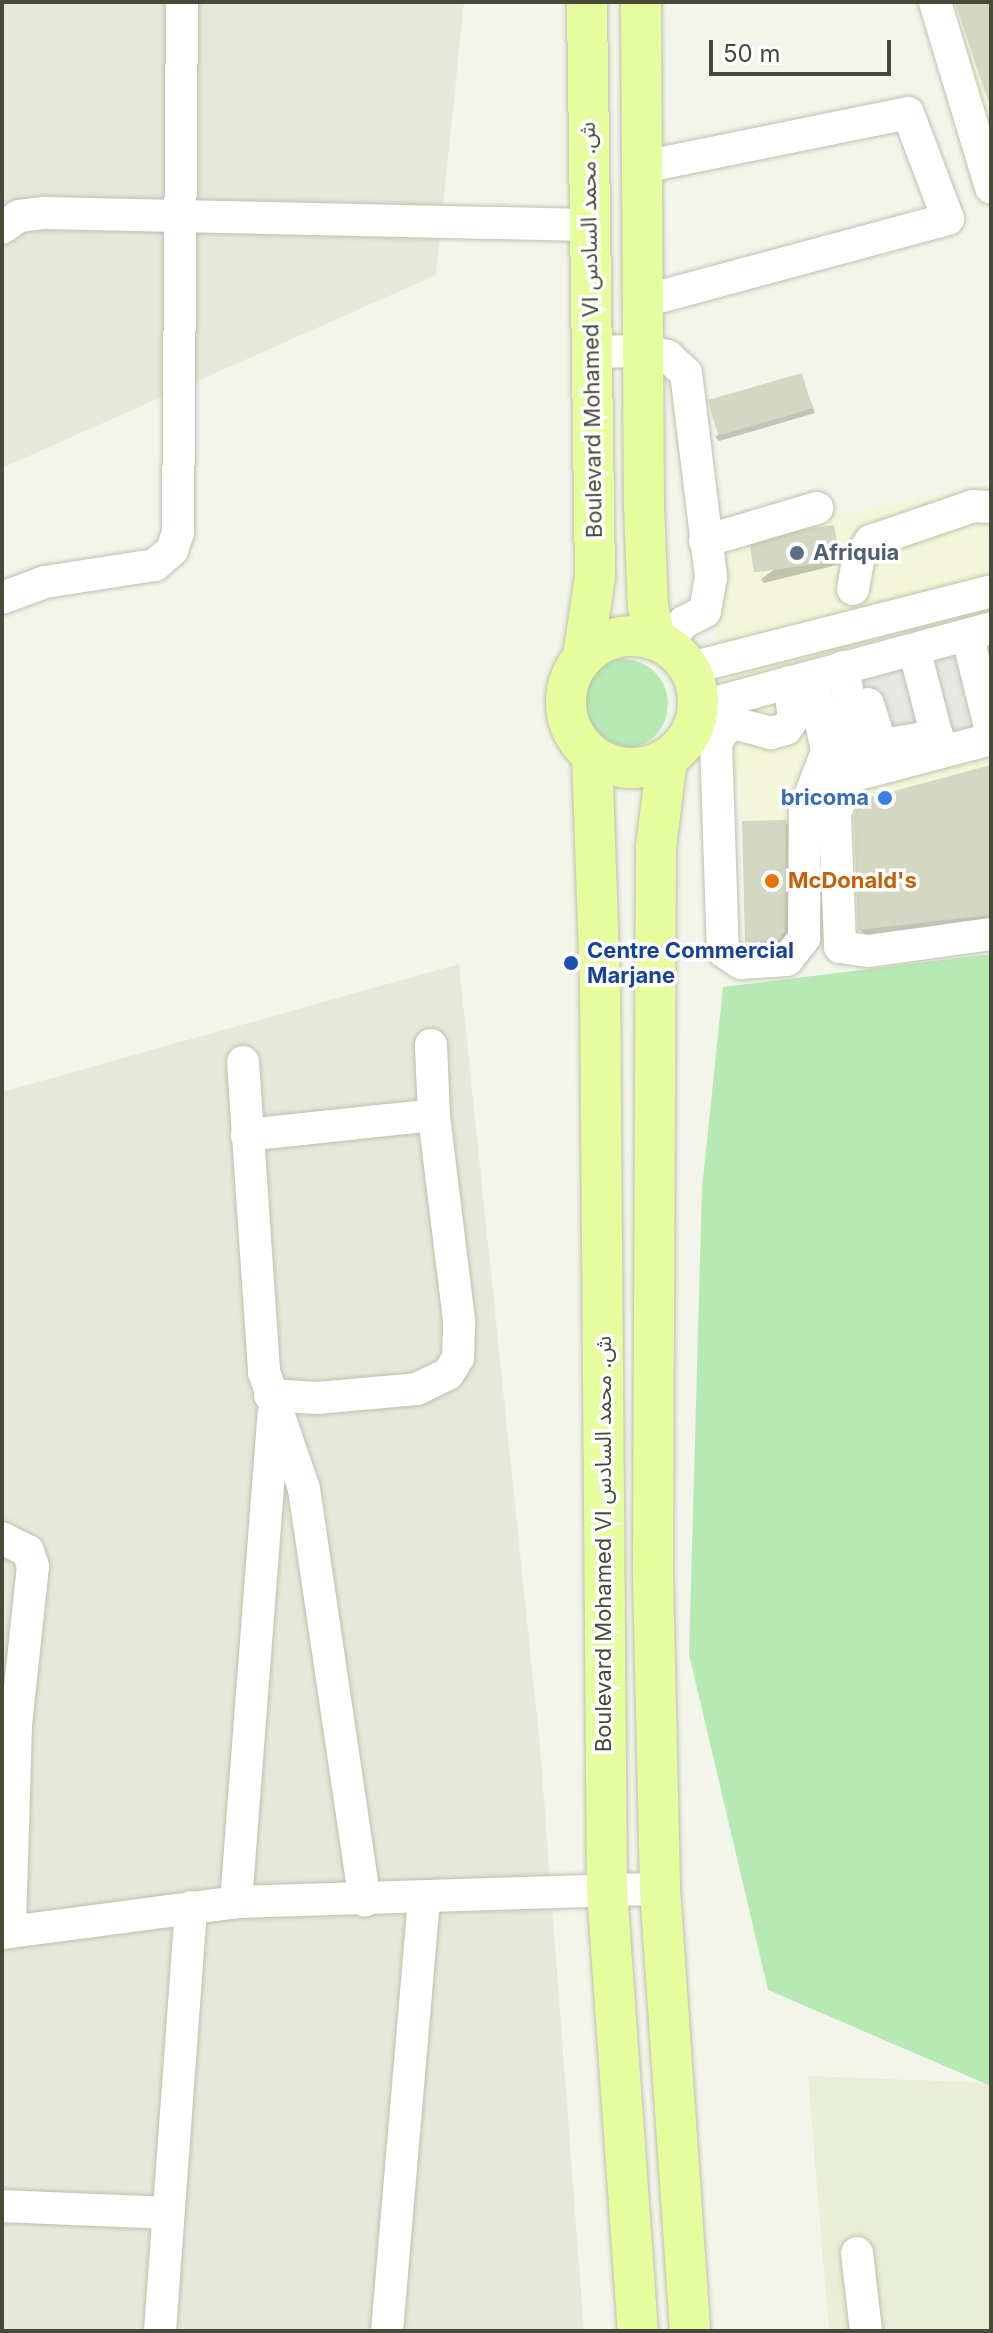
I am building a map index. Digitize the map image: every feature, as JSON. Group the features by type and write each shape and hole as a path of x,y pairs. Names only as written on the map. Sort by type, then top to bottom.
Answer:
{"main road":[{"name":"Boulevard Mohamed VI ش. محمد السادس","path":"583,657 595,577 589,352 587,2"},
{"path":"641,2 645,572 670,651 699,707 689,737 667,759 642,768 616,767 592,756 568,720 566,697 583,657 622,636 670,651"},
{"name":"Boulevard Mohamed VI ش. محمد السادس","path":"592,756 600,983 607,1890 638,2331"},
{"path":"667,759 656,847 653,1576 660,1889 690,2331"},
{"path":"600,983 655,980"}],"street":[{"path":"2,598 45,582 155,565 172,550 178,533 182,2"},
{"path":"935,2 991,188"},
{"path":"643,167 908,113 948,219 644,301"},
{"path":"2,228 19,216 45,213 179,220 588,225"},
{"path":"589,352 644,351 667,356 686,373 711,577 705,611 684,622 670,651"},
{"path":"853,589 858,560 871,541 973,506 991,507"},
{"path":"705,541 817,508"},
{"path":"670,651 866,627 991,591"},
{"path":"866,627 876,657"},
{"path":"699,707 876,657 984,641"},
{"path":"984,641 866,679 877,738 888,747 991,739"},
{"path":"984,641 991,731"},
{"path":"918,664 939,744"},
{"path":"815,675 827,752 805,809 804,938 787,960 741,963 723,951 716,743 725,728 738,724 771,733 786,729 815,675"},
{"path":"815,675 858,738 851,776 835,814 840,947 869,951 991,934"},
{"path":"851,776 939,744"},
{"path":"272,1403 417,1389 448,1374 458,1358 459,1320 434,1115 431,1045"},
{"path":"243,1062 259,1321 272,1403 304,1489 365,1900"},
{"path":"247,1135 434,1115"},
{"path":"236,1902 272,1403"},
{"path":"2,1538 28,1551 33,1566 9,1725 6,1932 236,1902 660,1889"},
{"path":"387,2331 424,1898"},
{"path":"160,2331 166,2213 191,1907"},
{"path":"2,2206 166,2213"},
{"path":"857,2253 866,2331"}],"shaded area":[{"path":"2,2 464,2 436,275 2,468"},
{"path":"938,2 991,2 991,142"},
{"path":"991,484 991,913 745,942 742,821 705,541"},
{"path":"991,639 991,754 874,786 851,675"},
{"path":"459,964 540,1746 584,2331 2,2331 2,1092"},
{"path":"808,2076 991,2083 991,2331 829,2331"}],"green space":[{"path":"614,659 632,659 648,666 661,679 668,695 668,713 661,729 648,742 632,749 614,749 598,742 585,729 578,713 578,695 585,679 598,666"},
{"path":"991,954 991,2086 768,1990 689,1654 702,1188 723,987"}],"building":[{"path":"955,2 991,2 991,101 988,101"},
{"path":"802,373 812,409 718,436 708,400"},
{"name":"Afriquia","path":"834,525 839,561 754,573 749,537"},
{"path":"991,765 991,915 858,930 854,817 860,800"},
{"name":"McDonald's","path":"786,820 785,931 778,941 745,942 742,821"}],"place":[{"name":"Afriquia","path":"797,553"},
{"name":"bricoma","path":"885,798"},
{"name":"McDonald's","path":"772,881"},
{"name":"Centre Commercial Marjane","path":"571,963"}]}
